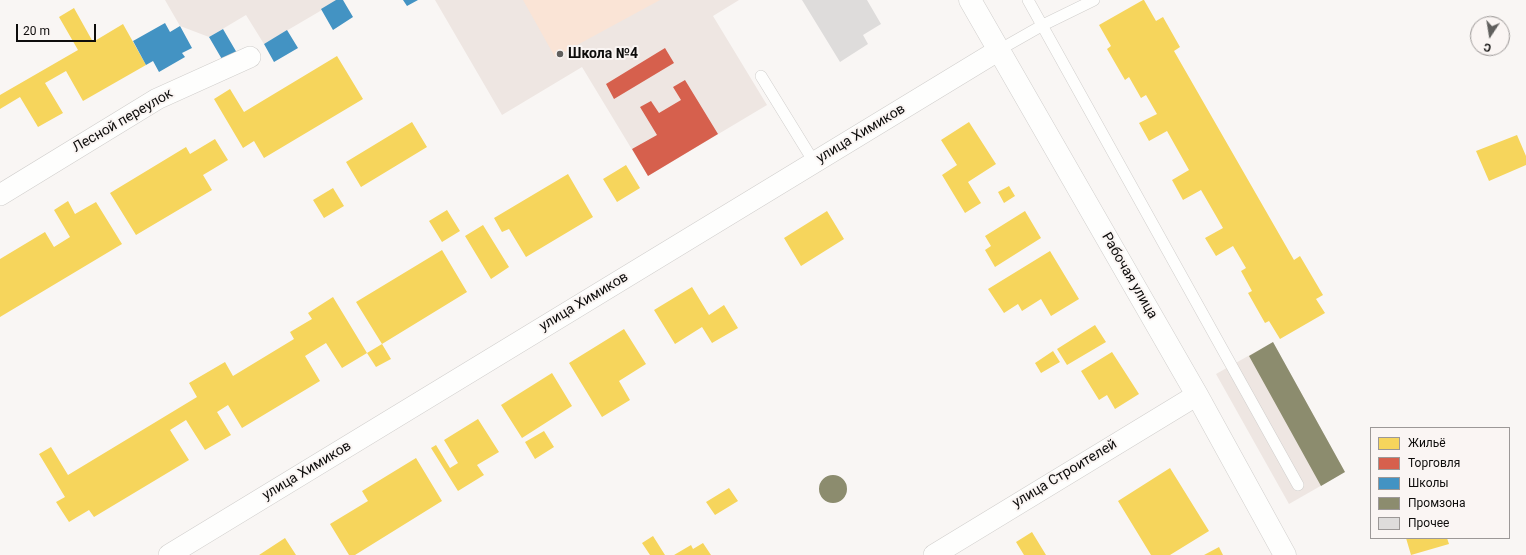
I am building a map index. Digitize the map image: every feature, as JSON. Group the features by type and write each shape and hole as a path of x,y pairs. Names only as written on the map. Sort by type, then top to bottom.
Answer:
{"main road":[{"name":"Рабочая улица","path":"970,0 1197,395 1285,555"}],"street":[{"name":"улица Химиков","path":"169,555 1000,50"},
{"name":"Лесной переулок","path":"0,195 157,99 250,57"},
{"name":"улица Строителей","path":"934,555 1197,395"}],"lane":[{"path":"1028,0 1298,485"},
{"path":"1000,50 1042,26 1094,0"},
{"path":"761,76 814,162"}],"shaded area":[{"path":"165,0 339,0 264,44 246,15 209,37 180,26"},
{"path":"435,0 739,0 713,16 767,105 648,176 582,67 502,115"},
{"path":"523,0 660,0 555,57"},
{"path":"1273,342 1345,472 1289,504 1216,374"}],"building: Жильё":[{"path":"1143,0 1156,21 1163,17 1180,47 1174,51 1294,260 1300,256 1323,295 1316,299 1325,313 1280,339 1269,321 1265,323 1248,293 1252,291 1241,271 1246,268 1233,246 1216,256 1205,238 1223,228 1201,190 1183,200 1172,180 1189,170 1167,131 1149,141 1139,123 1157,114 1146,95 1141,98 1129,77 1125,80 1107,49 1111,46 1099,25"},
{"path":"74,8 93,42 123,24 146,65 83,101 66,71 45,83 63,113 38,127 20,97 0,109 0,95 78,50 59,17"},
{"path":"337,56 363,99 264,158 254,141 243,148 214,99 230,89 244,112"},
{"path":"412,122 427,147 361,187 346,162"},
{"path":"969,122 996,164 968,182 981,203 965,213 942,175 957,165 941,140"},
{"path":"1517,135 1526,156 1526,165 1489,181 1476,151"},
{"path":"215,139 228,160 203,175 212,190 136,235 110,193 186,147 190,154"},
{"path":"626,165 640,188 617,202 603,179"},
{"path":"568,174 593,217 526,257 509,229 502,232 494,218"},
{"path":"1009,186 1015,196 1004,203 998,192"},
{"path":"333,188 344,206 324,218 313,200"},
{"path":"68,201 75,214 96,202 122,244 0,317 0,259 45,232 54,247 70,237 54,210"},
{"path":"447,210 460,231 442,242 429,221"},
{"path":"827,211 844,239 801,266 784,238"},
{"path":"1025,211 1041,238 995,267 985,250 991,246 985,236"},
{"path":"483,225 509,267 491,279 465,236"},
{"path":"442,250 467,292 382,344 356,302"},
{"path":"1050,251 1079,299 1051,316 1041,299 1022,311 1018,304 1004,313 988,289"},
{"path":"692,287 709,315 724,305 738,328 712,343 702,327 675,344 654,310"},
{"path":"333,297 367,353 342,368 326,343 305,356 320,381 242,428 228,405 217,412 231,435 205,450 186,420 170,430 189,460 94,517 89,510 69,522 56,502 65,497 39,454 51,447 68,475 197,397 189,383 225,362 233,376 294,339 290,332 312,319 308,313"},
{"path":"1095,325 1106,342 1067,365 1057,349"},
{"path":"624,329 646,364 619,381 630,400 602,417 569,363"},
{"path":"382,344 391,359 376,367 367,353"},
{"path":"1053,351 1060,362 1041,373 1035,363"},
{"path":"1112,352 1139,394 1115,409 1107,395 1099,400 1081,371"},
{"path":"552,373 572,406 522,438 501,405"},
{"path":"478,419 499,452 477,465 484,475 458,491 431,448 436,445 450,468 458,463 444,440"},
{"path":"544,431 554,447 535,459 525,442"},
{"path":"416,458 442,501 355,555 349,555 330,524 368,501 362,491"},
{"path":"1170,468 1209,531 1170,555 1151,555 1118,501"},
{"path":"729,488 738,501 715,515 706,502"},
{"path":"1032,532 1046,555 1024,555 1016,542"},
{"path":"653,536 665,555 650,555 642,543"},
{"path":"285,538 296,555 259,555"},
{"path":"1406,539 1447,539 1449,544 1411,555"},
{"path":"703,543 711,555 674,555 691,545 693,549"},
{"path":"1219,547 1223,555 1204,555"}],"building: Торговля":[{"path":"665,48 674,63 614,99 606,84"},
{"path":"685,80 718,134 648,176 632,149 657,135 640,107 651,101 659,113 681,100 673,87"}],"building: Школы":[{"path":"336,0 343,0 353,17 333,30 321,9"},
{"path":"403,0 418,0 407,6"},
{"path":"165,23 170,32 180,26 192,48 182,53 185,57 159,72 153,61 146,65 133,41"},
{"path":"223,29 237,53 223,61 209,37"},
{"path":"287,30 298,48 274,62 264,44"}],"building: Промзона":[{"path":"1273,342 1345,472 1321,486 1249,356"},
{"path":"833,475 843,479 847,489 843,499 833,503 823,499 819,489 823,479"}],"building: Прочее":[{"path":"802,0 867,0 881,24 863,35 868,44 840,62"}],"place":[{"name":"Школа №4","path":"560,54"}]}
